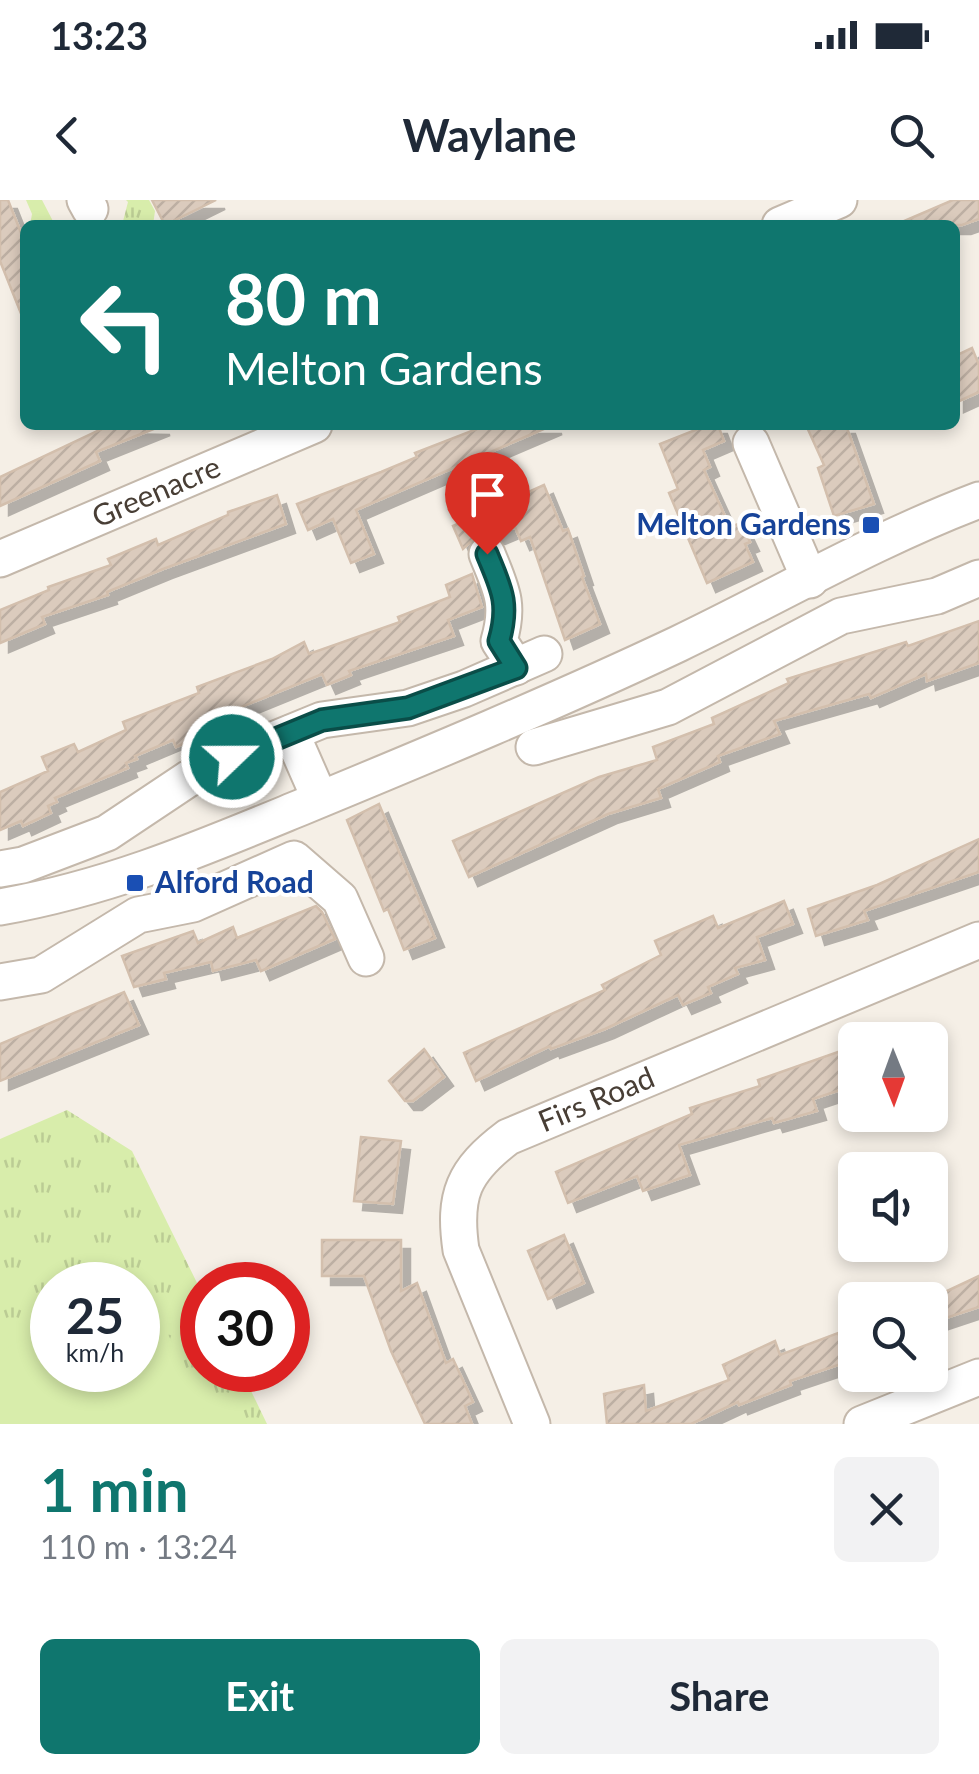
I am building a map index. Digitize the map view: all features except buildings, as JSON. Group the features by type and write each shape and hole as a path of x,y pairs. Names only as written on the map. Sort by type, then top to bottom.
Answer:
{"street":[{"path":"790,220 838,200"},
{"name":"Greenacre","path":"0,560 302,430"},
{"path":"751,443 810,580"},
{"path":"0,907 50,898 150,870 673,646 810,580 976,510"},
{"path":"0,869 23,865 108,832 188,779 322,720 408,708 530,661 499,641 506,619 506,601 487,554"},
{"path":"534,746 668,707 841,616 937,596 979,578"},
{"path":"291,733 320,799"},
{"path":"0,982 41,974 138,915 193,904 294,859 340,899 366,958"},
{"name":"Firs Road","path":"532,1424 461,1250 459,1200 471,1171 486,1153 508,1137 979,940"},
{"path":"862,1424 979,1377"}],"green space":[{"path":"26,200 42,200 52,220 31,220"},
{"path":"149,200 155,211 154,220 123,220 128,202"},
{"path":"67,1110 132,1151 187,1262 180,1262 180,1392 252,1392 267,1424 0,1424 0,1139"},
{"path":"160,1318 180,1359 180,1392 196,1392 211,1424 0,1424 0,1351 30,1337 30,1392 160,1392"}],"place":[{"name":"Melton Gardens","path":"871,525"},
{"name":"Alford Road","path":"135,883"}],"route":[{"path":"232,757 322,720 408,708 516,668 499,641 506,619 506,601 487,554"}]}
